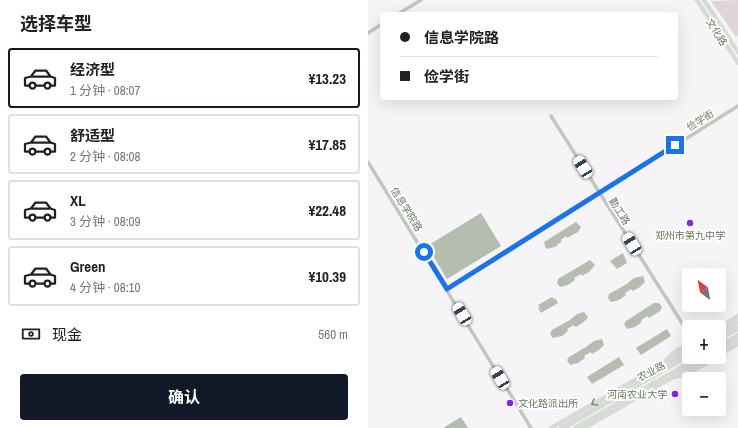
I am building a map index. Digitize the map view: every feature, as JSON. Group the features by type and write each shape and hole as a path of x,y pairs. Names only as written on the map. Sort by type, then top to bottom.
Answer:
{"highway":[{"path":"726,324 738,317"},
{"path":"726,334 738,328"},
{"path":"726,343 738,336"},
{"path":"726,350 738,344"},
{"path":"648,379 676,352 682,349"},
{"path":"562,428 682,360"},
{"path":"576,428 689,364"},
{"path":"661,380 687,373 703,364"}],"street":[{"path":"401,12 421,0"},
{"name":"文化路","path":"697,0 738,63"},
{"name":"文化路","path":"704,0 738,52"},
{"path":"368,33 380,25"},
{"name":"俭学街","path":"447,289 738,106"},
{"name":"勤工路","path":"551,116 682,323"},
{"name":"信息学院路","path":"368,162 531,428"},
{"path":"726,329 738,322"},
{"path":"726,346 738,339"},
{"name":"农业路","path":"551,428 682,354"},
{"name":"农业路","path":"584,428 695,364"}],"shaded area":[{"path":"738,0 738,35 736,37 711,1"}],"building":[{"path":"481,213 501,246 447,279 427,246"},
{"path":"576,222 581,227 578,232 567,238 566,236 555,247 546,249 544,242"},
{"path":"623,253 627,263 617,269 610,261"},
{"path":"590,260 595,265 589,272 574,278 575,280 568,285 560,287 557,283 558,279"},
{"path":"643,276 645,282 640,287 633,291 631,289 619,300 611,302 608,298 609,294 627,284 634,278"},
{"path":"552,297 554,299 555,298 558,303 541,313 538,305"},
{"path":"654,303 659,303 662,307 660,311 649,318 648,316 641,320 642,322 635,327 627,329 624,324 626,321"},
{"path":"584,312 588,317 578,326 575,327 574,325 567,329 568,331 562,336 553,338 550,334 552,330 570,320 577,314"},
{"path":"667,329 671,336 641,355 636,348"},
{"path":"602,339 604,345 599,350 584,356 585,358 578,363 570,365 567,360 569,357 594,341"},
{"path":"619,357 624,365 592,384 587,377"},
{"path":"461,417 468,428 443,428"}],"place":[{"name":"郑州市第九中学","path":"690,223"},
{"name":"河南农业大学","path":"675,394"},
{"name":"文化路派出所","path":"510,403"}],"route":[{"path":"424,252 447,289 675,145"}]}
